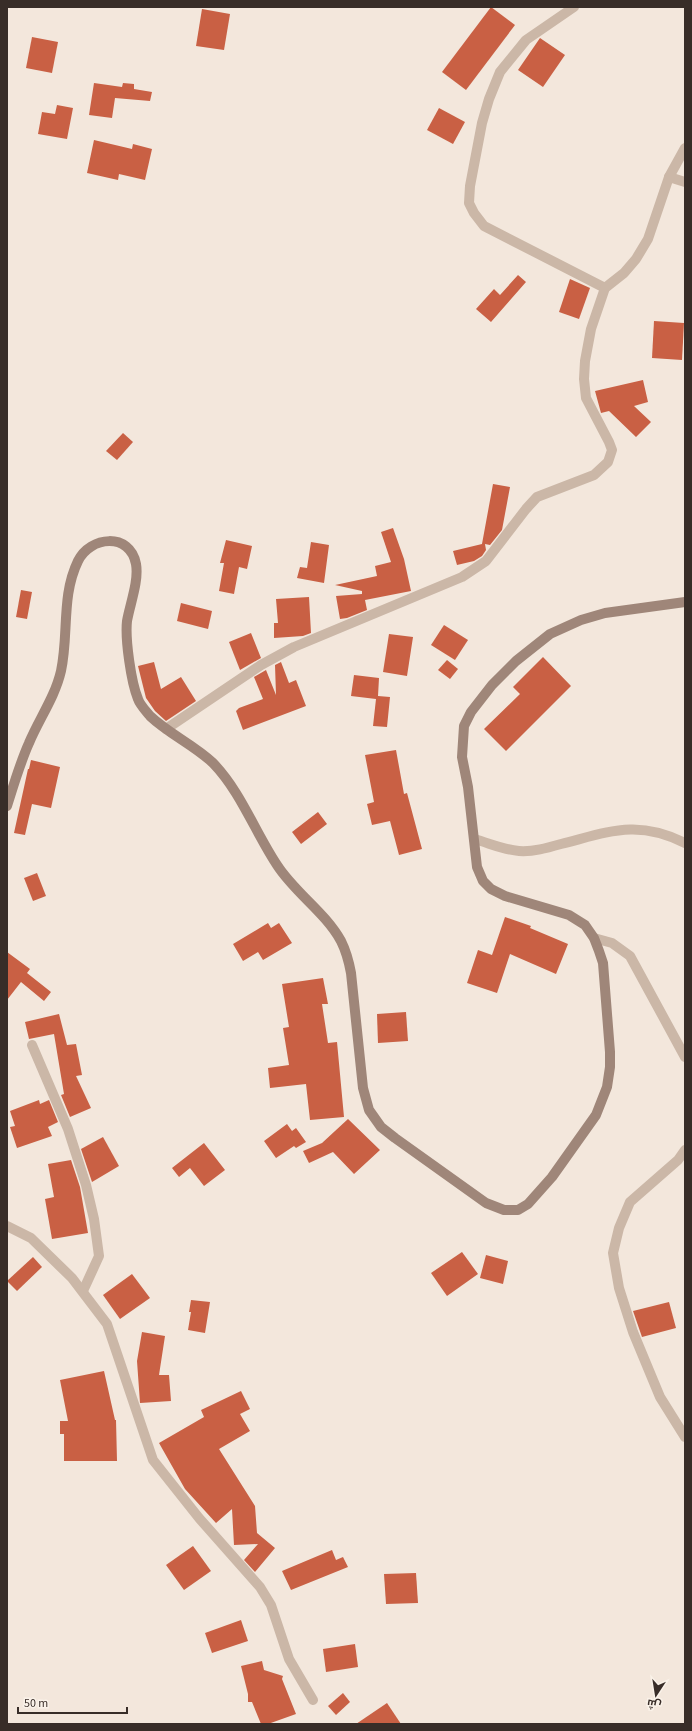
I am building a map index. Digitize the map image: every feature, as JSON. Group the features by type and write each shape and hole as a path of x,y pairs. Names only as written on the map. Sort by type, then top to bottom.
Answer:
{"main road":[{"path":"7,806 29,742 56,688 61,670 67,593 72,573 82,552 98,542 117,541 129,550 136,562 137,572 127,623 127,639 134,685 138,700 150,715 166,729 198,751 227,779 277,865 293,887 326,921 341,941 348,958 351,973 363,1088 369,1110 381,1127 486,1203 504,1210 518,1210 528,1204 552,1177 596,1115 607,1087 610,1067 610,1052 603,963 594,938 585,925 569,915 505,896 491,889 483,881 477,867 468,787 462,757 464,726 471,712 492,685 516,661 550,634 581,620 605,613 685,602"}],"street":[{"path":"574,7 526,40 500,72 489,99 482,123 470,186 469,203 474,213 484,226 605,288"},
{"path":"166,729 261,665 294,647 462,577 486,561 537,497 594,474 608,462 612,450 586,398 584,379 585,361 591,329 605,288 624,273 648,239 669,177 685,148"},
{"path":"669,177 685,182"},
{"path":"474,839 518,851 539,850 618,830 648,829 685,843"},
{"path":"594,938 612,943 630,956 685,1057"},
{"path":"32,1045 68,1129 86,1185 94,1219 99,1256 83,1291"},
{"path":"685,1150 678,1160 630,1202 619,1228 614,1253 619,1288 633,1332 660,1397 685,1437"},
{"path":"7,1226 31,1238 72,1278 107,1324 153,1460 199,1518 260,1587 271,1605 289,1658 313,1700"}],"building":[{"path":"491,7 515,25 466,90 442,72"},
{"path":"202,9 230,14 224,50 196,46"},
{"path":"32,37 58,42 52,73 26,68"},
{"path":"540,38 565,55 543,87 518,70"},
{"path":"94,83 122,87 123,83 134,84 134,89 152,92 150,101 115,98 112,118 89,115"},
{"path":"57,105 73,108 67,139 38,134 42,112 55,114"},
{"path":"439,108 465,122 453,144 427,130"},
{"path":"94,140 132,149 133,144 152,149 145,180 119,174 118,180 87,173"},
{"path":"518,275 526,282 491,322 476,309 494,289 500,295"},
{"path":"570,279 590,288 579,319 559,312"},
{"path":"654,321 684,323 682,360 652,358"},
{"path":"643,380 648,402 634,406 651,422 636,437 609,411 601,413 595,391"},
{"path":"123,433 133,442 117,460 106,451"},
{"path":"493,484 510,487 502,530 490,545 485,544 486,550 482,556 474,561 457,565 453,551 482,544"},
{"path":"393,528 404,559 411,591 365,600 367,610 347,618 340,619 336,596 362,594 362,591 335,585 377,576 375,566 391,562 381,532"},
{"path":"226,540 252,546 247,569 239,567 234,594 219,591 224,563 220,563"},
{"path":"311,542 329,545 324,583 297,578 300,567 307,568"},
{"path":"21,590 32,592 27,619 16,617"},
{"path":"309,597 311,633 303,636 274,638 274,623 278,623 276,599"},
{"path":"181,603 212,611 208,629 177,621"},
{"path":"444,625 468,640 455,660 431,645"},
{"path":"251,633 261,658 240,670 229,642"},
{"path":"389,634 413,637 407,676 383,672"},
{"path":"543,657 571,686 506,751 484,729 520,694 513,687"},
{"path":"447,660 458,669 450,679 438,670"},
{"path":"154,662 161,689 181,677 196,701 166,721 155,711 146,698 138,666"},
{"path":"281,662 289,683 296,680 306,706 243,730 236,711 239,708 263,699 254,677 266,670 276,695 275,665"},
{"path":"354,675 379,678 378,696 390,697 387,727 373,726 376,699 351,696"},
{"path":"396,750 404,794 407,793 422,849 399,855 390,821 372,825 367,804 374,802 365,755"},
{"path":"31,760 60,767 51,808 32,804 25,835 14,833"},
{"path":"318,812 327,824 301,844 292,832"},
{"path":"37,873 46,896 33,901 24,878"},
{"path":"505,917 531,926 530,928 568,944 556,974 510,954 497,993 467,983 478,950 492,955"},
{"path":"268,923 271,928 279,923 292,943 263,960 258,952 243,961 233,944"},
{"path":"7,952 30,969 27,973 51,992 44,1001 21,982 7,1000"},
{"path":"323,978 328,1004 322,1004 328,1043 337,1042 344,1117 310,1120 306,1084 270,1088 268,1068 289,1065 283,1028 289,1027 282,984"},
{"path":"406,1012 408,1041 378,1043 377,1014"},
{"path":"59,1014 67,1045 76,1044 82,1075 76,1076 91,1108 70,1117 61,1095 64,1094 54,1034 29,1039 25,1022"},
{"path":"39,1100 40,1104 49,1100 58,1122 48,1127 52,1136 17,1148 10,1127 15,1126 10,1111"},
{"path":"348,1119 380,1150 354,1174 333,1152 309,1163 303,1151 322,1143"},
{"path":"287,1124 292,1131 296,1128 306,1142 296,1148 294,1146 276,1158 264,1141"},
{"path":"103,1137 119,1166 92,1182 81,1149"},
{"path":"204,1143 225,1170 204,1186 190,1168 179,1177 172,1168"},
{"path":"71,1160 80,1187 88,1233 52,1239 45,1199 54,1197 48,1164"},
{"path":"462,1252 478,1274 447,1296 431,1273"},
{"path":"486,1255 508,1261 503,1284 480,1278"},
{"path":"33,1257 42,1267 17,1291 7,1281"},
{"path":"132,1274 150,1298 120,1319 103,1295"},
{"path":"191,1300 210,1302 205,1333 188,1330"},
{"path":"669,1302 676,1328 642,1337 633,1311"},
{"path":"142,1332 165,1336 159,1375 169,1375 171,1401 140,1403 137,1361"},
{"path":"104,1371 116,1420 117,1461 64,1461 64,1434 60,1434 60,1421 68,1421 60,1380"},
{"path":"241,1391 250,1409 240,1414 250,1431 219,1449 255,1506 257,1533 275,1548 255,1572 244,1560 258,1544 234,1545 232,1509 216,1523 185,1489 159,1443 204,1417 201,1410"},
{"path":"193,1546 211,1571 184,1590 166,1565"},
{"path":"332,1550 336,1560 343,1557 348,1567 291,1590 282,1571"},
{"path":"416,1573 418,1603 386,1604 384,1574"},
{"path":"241,1620 248,1641 212,1653 205,1633"},
{"path":"355,1644 358,1667 326,1672 323,1649"},
{"path":"262,1661 264,1670 283,1676 282,1679 296,1714 268,1724 261,1724 252,1702 248,1702 248,1694 241,1666"},
{"path":"343,1693 350,1702 336,1715 328,1706"},
{"path":"387,1703 401,1724 356,1724"}]}
